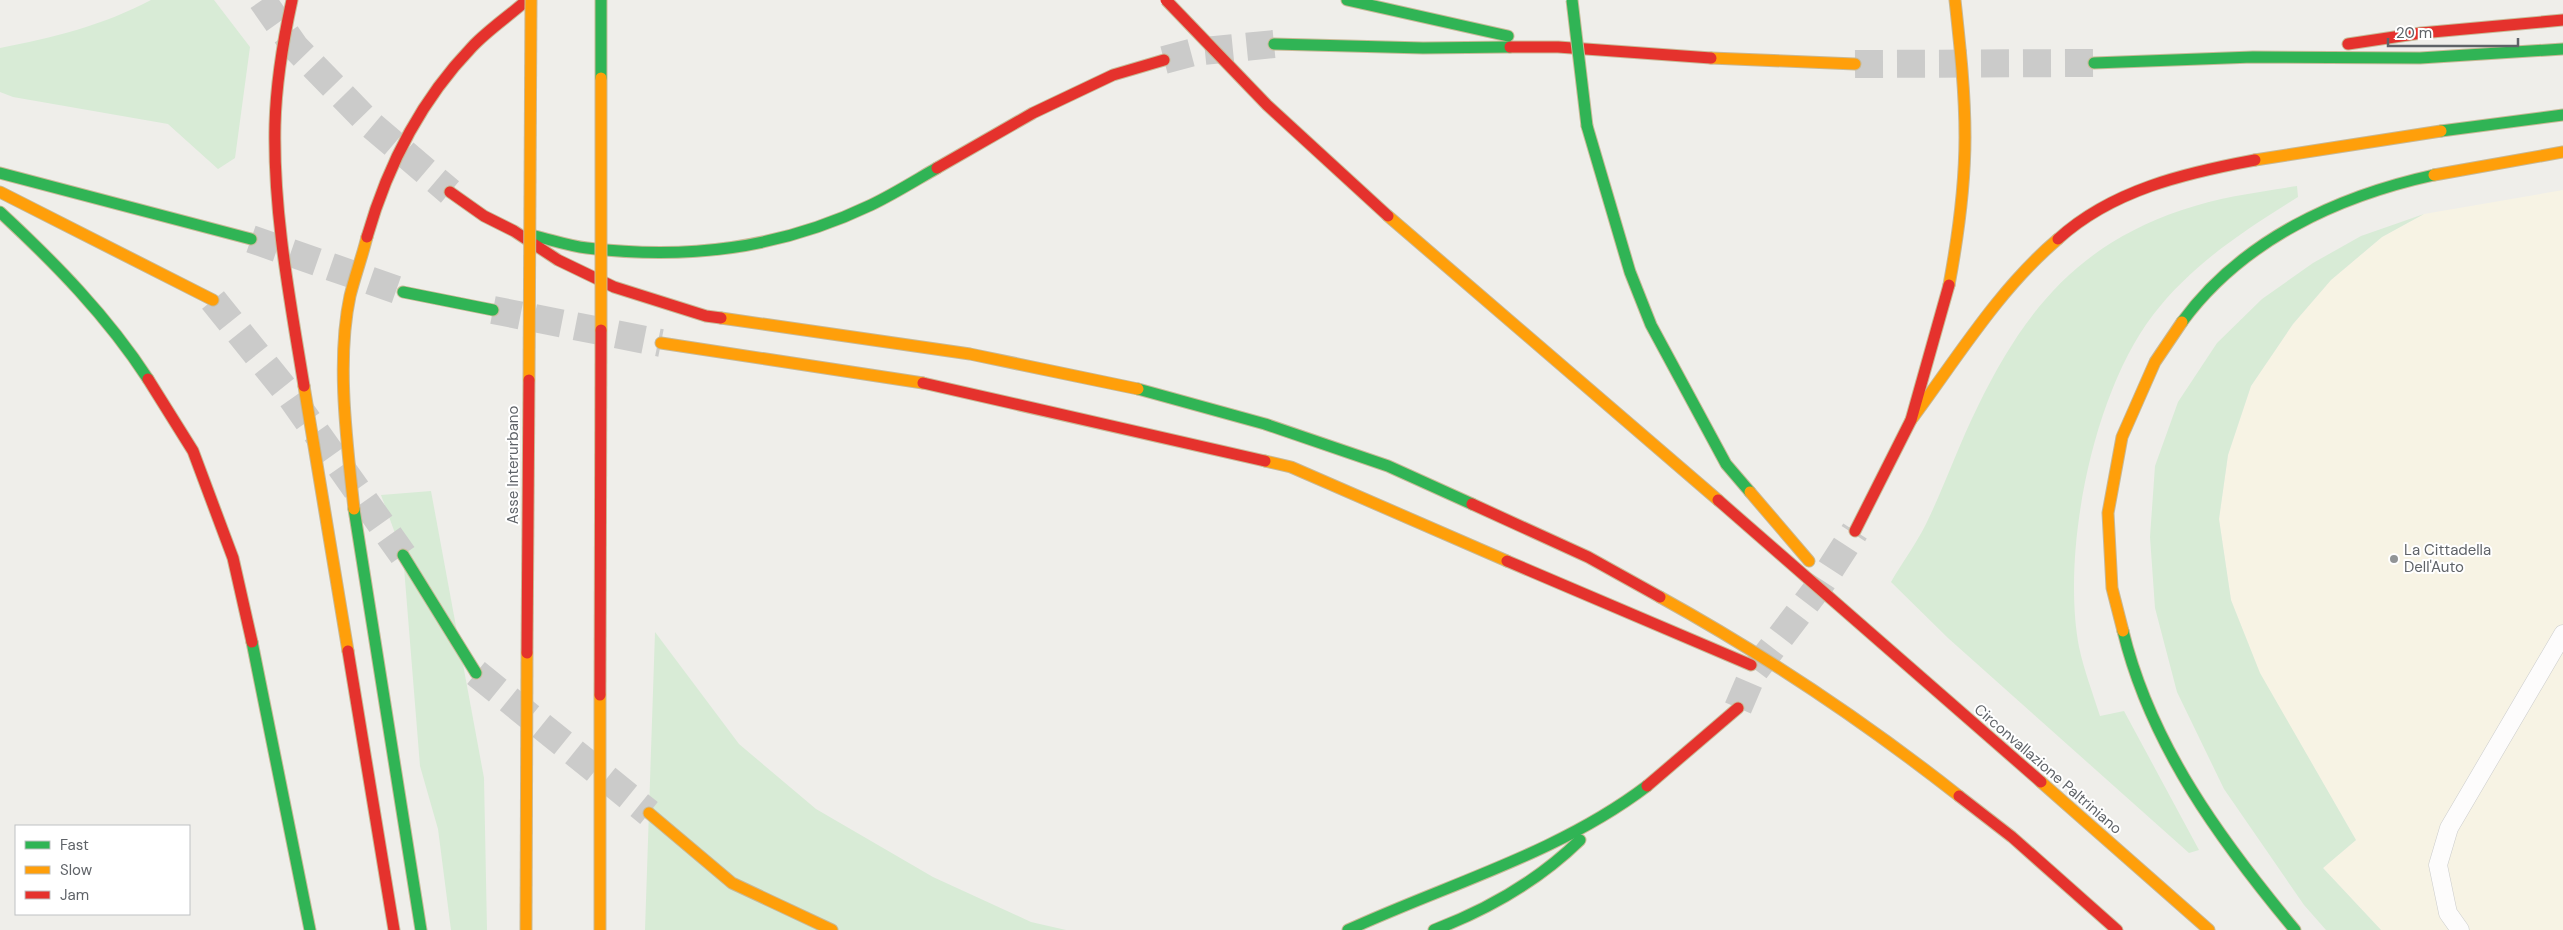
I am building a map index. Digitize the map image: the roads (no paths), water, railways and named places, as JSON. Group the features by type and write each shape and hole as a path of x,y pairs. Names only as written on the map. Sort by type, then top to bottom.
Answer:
{"highway":[{"path":"292,0 282,46 275,124 277,194 294,323 394,930"},
{"path":"421,930 358,536 346,435 344,361 350,296 373,217 393,165 427,102 472,47 529,0"},
{"name":"Asse Interurbano","path":"526,930 529,0"},
{"path":"600,930 601,0"},
{"path":"1166,0 1267,105 1388,216 1868,630"},
{"path":"1347,0 1558,47"},
{"path":"1572,0 1587,126 1630,272 1651,325 1722,456 1868,630"},
{"path":"1911,420 1949,284 1960,210 1965,138 1963,75 1955,0"},
{"path":"2253,57 2421,33 2563,20"},
{"path":"1274,44 1423,48 1558,47 1710,58 1855,64"},
{"path":"2094,63 2253,57 2420,58 2563,49"},
{"path":"514,232 586,248 674,254 743,247 809,231 872,205 1033,113 1113,75 1164,60"},
{"path":"1855,531 1911,420 1998,303 2034,260 2079,220 2127,195 2173,177 2226,164 2385,139 2563,115"},
{"path":"2295,930 2207,818 2148,712 2121,636 2107,564 2108,494 2121,436 2142,383 2176,328 2215,282 2260,246 2308,218 2369,193 2448,172 2563,152"},
{"path":"0,173 251,239"},
{"path":"0,192 213,300"},
{"path":"450,192 484,216 514,232 558,260 614,287 706,316 970,354 1128,386 1265,424 1388,466 1588,557 1720,630 1820,693 1895,745 2012,837 2117,930"},
{"path":"0,212 51,258 95,307 145,375 193,451 233,558 261,681 310,930"},
{"path":"403,292 493,310"},
{"path":"661,343 939,385 1291,467 1432,526 1557,584 1820,693"},
{"path":"403,555 476,673"},
{"name":"Circonvallazione Paltriniano","path":"1868,630 2208,930"},
{"path":"1348,930 1401,904 1470,880 1556,842 1604,816 1673,764 1738,708"},
{"path":"649,812 732,883 832,930"},
{"path":"1434,930 1456,922 1528,883 1568,853 1604,816"}],"lane":[{"path":"2460,930 2448,913 2438,865 2449,828 2563,634"}],"tunnel":[{"path":"262,0 295,47 370,124 450,192"},
{"path":"1164,60 1194,52 1274,44"},
{"path":"1855,64 2094,63"},
{"path":"251,239 403,292"},
{"path":"213,300 291,397 403,555"},
{"path":"493,310 661,343"},
{"path":"1738,708 1753,673 1820,585 1855,531"},
{"path":"476,673 649,813"}],"place":[{"name":"La Cittadella Dell'Auto","path":"2394,559"}]}
